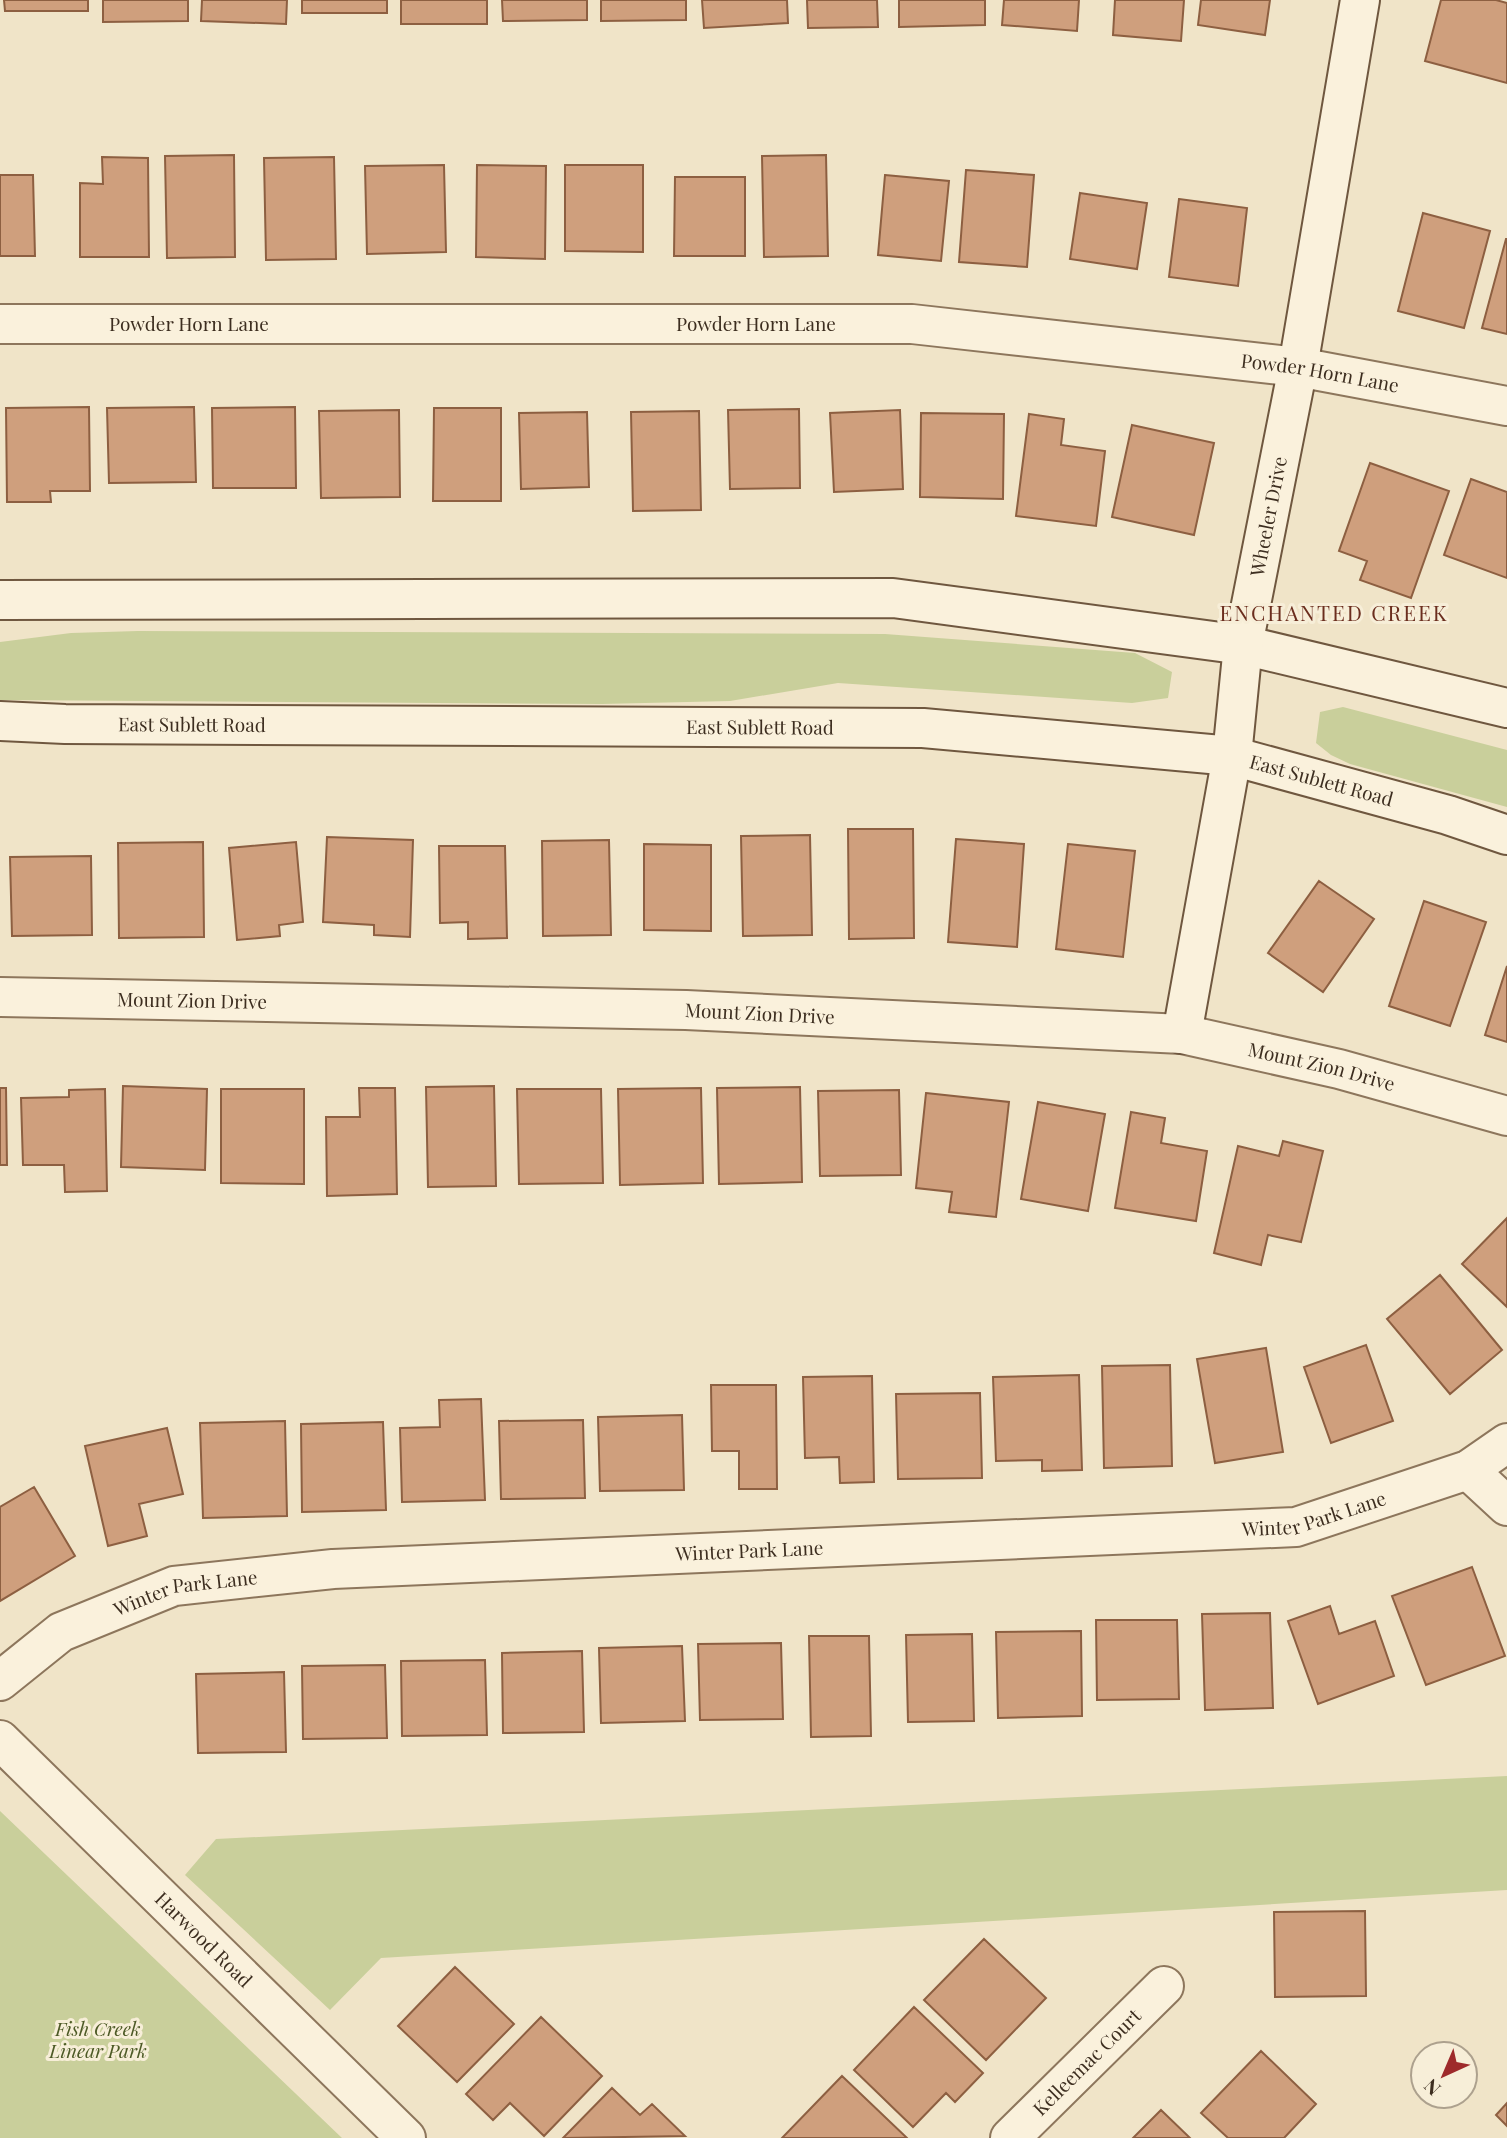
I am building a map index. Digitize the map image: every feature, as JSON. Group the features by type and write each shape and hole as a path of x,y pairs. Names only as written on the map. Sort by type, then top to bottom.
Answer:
{"street":[{"name":"Wheeler Drive","path":"1182,1034 1232,756 1243,645 1298,368 1360,0"},
{"name":"Powder Horn Lane","path":"0,324 912,324 1298,368 1507,406"},
{"path":"0,600 893,598 1243,645 1507,708"},
{"name":"East Sublett Road","path":"0,721 65,724 923,728 1232,756 1448,815 1507,835"},
{"name":"Mount Zion Drive","path":"0,997 686,1010 1182,1034 1339,1069 1507,1116"},
{"name":"Winter Park Lane","path":"0,1681 61,1632 174,1586 333,1569 1296,1527 1468,1470 1507,1443"},
{"path":"1468,1470 1507,1506"},
{"name":"Harwood Road","path":"0,1740 407,2138"},
{"name":"Kelleemac Court","path":"1010,2138 1164,1986"}],"green space":[{"path":"71,633 885,634 1135,653 1172,672 1168,698 1132,703 838,683 730,701 602,704 0,700 0,642"},
{"path":"1343,707 1507,750 1507,807 1350,764 1331,755 1316,743 1320,712"},
{"path":"1507,1776 1507,1890 381,1958 330,2010 185,1875 216,1839"},
{"name":"Fish Creek Linear Park","path":"0,1811 342,2138 0,2138"}],"building":[{"path":"4,0 88,0 88,11 5,11"},
{"path":"103,0 188,0 188,21 103,22"},
{"path":"202,0 287,0 286,24 201,21"},
{"path":"302,0 387,0 387,13 302,13"},
{"path":"401,0 487,0 487,24 401,24"},
{"path":"502,0 587,0 587,20 503,21"},
{"path":"601,0 686,0 686,20 601,21"},
{"path":"702,0 787,0 788,23 704,28"},
{"path":"807,0 877,0 878,27 808,28"},
{"path":"899,0 985,0 985,25 899,27"},
{"path":"1004,0 1079,0 1077,31 1002,25"},
{"path":"1115,0 1184,0 1181,41 1113,35"},
{"path":"1201,0 1270,0 1265,35 1198,25"},
{"path":"1441,0 1496,0 1507,3 1507,83 1425,61"},
{"path":"234,155 235,257 167,258 165,156"},
{"path":"826,155 828,256 764,257 762,156"},
{"path":"102,157 148,158 149,257 80,257 80,183 103,184"},
{"path":"334,157 336,259 266,260 264,158"},
{"path":"444,165 446,252 367,254 365,166"},
{"path":"477,165 546,166 545,259 476,257"},
{"path":"565,165 643,165 643,252 565,251"},
{"path":"966,170 1034,175 1027,267 959,262"},
{"path":"0,175 33,175 35,256 0,256"},
{"path":"885,175 949,181 941,261 878,255"},
{"path":"675,177 745,177 745,256 674,256"},
{"path":"1080,193 1147,203 1137,269 1070,259"},
{"path":"1179,199 1247,208 1238,286 1169,277"},
{"path":"1423,213 1490,231 1464,328 1398,311"},
{"path":"1507,239 1507,334 1482,328"},
{"path":"89,407 90,491 50,491 51,502 7,502 6,408"},
{"path":"194,407 196,482 109,483 107,408"},
{"path":"295,407 296,488 213,488 212,408"},
{"path":"434,408 501,408 501,501 433,501"},
{"path":"799,409 800,488 730,489 728,410"},
{"path":"399,410 400,497 321,498 319,411"},
{"path":"900,410 903,489 834,492 830,413"},
{"path":"699,411 701,510 633,511 631,412"},
{"path":"587,412 589,487 521,489 519,413"},
{"path":"921,413 1004,414 1003,499 920,497"},
{"path":"1029,414 1064,419 1061,445 1105,451 1096,526 1016,516"},
{"path":"1132,425 1214,443 1194,535 1112,517"},
{"path":"1370,463 1449,491 1411,598 1360,580 1367,561 1339,551"},
{"path":"1471,479 1507,492 1507,578 1444,555"},
{"path":"848,829 913,829 914,938 849,939"},
{"path":"810,835 812,935 743,936 741,836"},
{"path":"327,837 413,840 410,937 374,935 374,925 323,922"},
{"path":"956,839 1024,844 1017,947 948,942"},
{"path":"609,840 611,935 543,936 542,841"},
{"path":"203,842 204,937 119,938 118,843"},
{"path":"296,842 303,922 279,925 280,936 237,940 229,848"},
{"path":"644,844 711,845 711,931 644,930"},
{"path":"1068,844 1135,851 1123,957 1056,949"},
{"path":"439,846 505,846 507,938 468,939 468,922 440,923"},
{"path":"91,856 92,935 12,936 10,857"},
{"path":"1319,881 1374,919 1323,992 1268,953"},
{"path":"1424,901 1486,922 1450,1026 1389,1006"},
{"path":"1507,966 1507,1042 1485,1035"},
{"path":"123,1086 207,1089 205,1170 121,1167"},
{"path":"494,1086 496,1186 428,1187 426,1087"},
{"path":"800,1087 802,1182 719,1184 717,1088"},
{"path":"0,1088 6,1088 7,1165 0,1165"},
{"path":"359,1088 395,1088 397,1194 327,1196 326,1117 360,1117"},
{"path":"701,1088 703,1183 620,1185 618,1089"},
{"path":"105,1089 107,1191 65,1192 64,1165 23,1165 21,1098 69,1097 69,1090"},
{"path":"221,1089 304,1089 304,1184 221,1183"},
{"path":"517,1089 601,1089 603,1183 519,1184"},
{"path":"899,1090 901,1175 820,1176 818,1091"},
{"path":"926,1093 1009,1102 996,1217 949,1212 952,1192 916,1188"},
{"path":"1038,1102 1105,1114 1088,1211 1021,1199"},
{"path":"1131,1112 1165,1118 1161,1143 1207,1151 1196,1221 1115,1208"},
{"path":"1283,1141 1323,1151 1301,1242 1268,1235 1261,1265 1214,1253 1238,1146 1279,1156"},
{"path":"1507,1218 1507,1307 1462,1264"},
{"path":"1440,1275 1502,1350 1450,1394 1387,1319"},
{"path":"1366,1345 1393,1421 1331,1443 1304,1367"},
{"path":"1266,1348 1283,1452 1215,1463 1197,1359"},
{"path":"1170,1365 1172,1466 1104,1468 1102,1366"},
{"path":"1079,1375 1082,1470 1042,1471 1042,1460 996,1461 993,1377"},
{"path":"872,1376 874,1482 840,1483 839,1457 805,1458 803,1377"},
{"path":"711,1385 776,1385 777,1489 739,1489 739,1451 712,1451"},
{"path":"980,1393 982,1478 898,1479 896,1394"},
{"path":"481,1399 485,1500 402,1502 400,1428 440,1427 439,1400"},
{"path":"682,1415 684,1490 600,1491 598,1417"},
{"path":"583,1420 585,1498 501,1499 499,1421"},
{"path":"285,1421 287,1516 203,1518 200,1423"},
{"path":"383,1422 386,1510 302,1512 301,1424"},
{"path":"167,1428 183,1494 139,1504 147,1536 108,1546 85,1446"},
{"path":"34,1487 75,1556 0,1601 0,1507"},
{"path":"1472,1567 1505,1656 1426,1685 1392,1596"},
{"path":"1330,1606 1339,1634 1375,1621 1394,1676 1318,1704 1288,1621"},
{"path":"1270,1613 1273,1708 1205,1710 1202,1614"},
{"path":"1096,1620 1177,1620 1179,1699 1097,1700"},
{"path":"1081,1631 1082,1716 998,1718 996,1632"},
{"path":"972,1634 974,1721 908,1722 906,1635"},
{"path":"809,1636 869,1636 871,1736 811,1737"},
{"path":"781,1643 783,1719 700,1720 698,1644"},
{"path":"682,1646 685,1721 601,1723 599,1648"},
{"path":"582,1651 584,1732 503,1733 502,1653"},
{"path":"485,1660 487,1735 402,1736 401,1661"},
{"path":"385,1665 387,1738 303,1739 302,1666"},
{"path":"284,1672 286,1752 198,1753 196,1674"},
{"path":"1365,1911 1366,1996 1275,1997 1274,1912"},
{"path":"984,1939 1046,1998 986,2060 924,2000"},
{"path":"455,1967 514,2024 457,2082 398,2026"},
{"path":"914,2007 983,2073 955,2102 946,2093 913,2127 854,2070"},
{"path":"541,2017 602,2076 544,2136 510,2103 493,2120 466,2094"},
{"path":"1261,2051 1316,2104 1284,2138 1228,2138 1201,2113"},
{"path":"842,2076 907,2138 782,2138"},
{"path":"612,2088 640,2115 652,2104 685,2136 563,2138"},
{"path":"1507,2103 1507,2126 1496,2115"},
{"path":"1161,2110 1190,2138 1133,2138"}],"district":[{"name":"ENCHANTED CREEK","path":"1334,614"}]}
